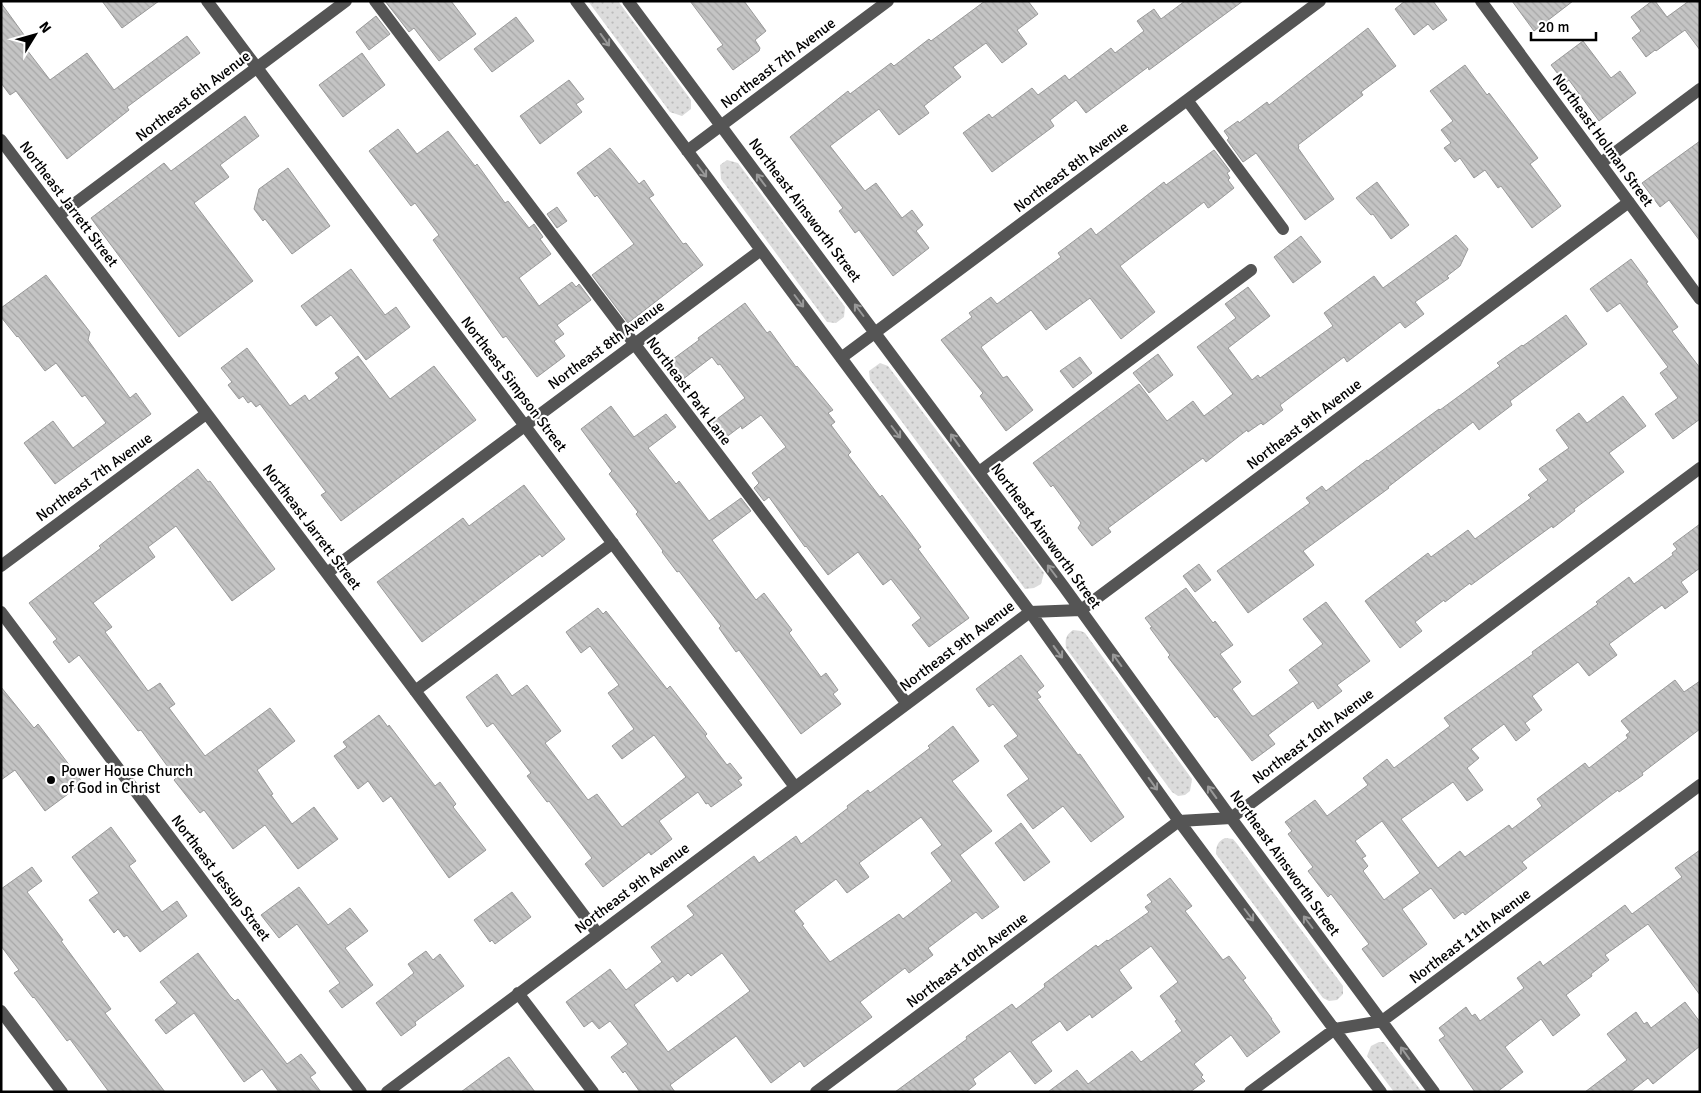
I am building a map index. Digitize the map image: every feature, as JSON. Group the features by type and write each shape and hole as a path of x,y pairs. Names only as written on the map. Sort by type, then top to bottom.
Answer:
{"street":[{"name":"Northeast Simpson Street","path":"207,1 796,787"},
{"name":"Northeast 6th Avenue","path":"58,216 346,1"},
{"name":"Northeast Park Lane","path":"375,1 907,704"},
{"path":"576,1 1030,612 1180,821 1381,1092"},
{"name":"Northeast Ainsworth Street","path":"628,1 876,332 1434,1092"},
{"name":"Northeast 7th Avenue","path":"687,151 888,1"},
{"name":"Northeast 8th Avenue","path":"841,358 1320,1"},
{"name":"Northeast Holman Street","path":"1481,1 1700,299"},
{"path":"1601,163 1700,89"},
{"path":"1187,100 1283,229"},
{"name":"Northeast Jarrett Street","path":"1,140 598,934"},
{"name":"Northeast 9th Avenue","path":"387,1092 1030,612 1081,610 1628,202"},
{"name":"Northeast 8th Avenue","path":"327,573 761,250"},
{"path":"979,472 1251,270"},
{"name":"Northeast 7th Avenue","path":"1,566 206,414"},
{"name":"Northeast 10th Avenue","path":"1231,818 1700,468"},
{"path":"415,691 613,543"},
{"name":"Northeast Jessup Street","path":"1,612 361,1092"},
{"name":"Northeast 11th Avenue","path":"1250,1092 1334,1029 1382,1021 1700,785"},
{"path":"1180,821 1231,818"},
{"name":"Northeast 10th Avenue","path":"816,1092 1180,821"},
{"path":"518,993 593,1092"},
{"path":"1,1011 62,1092"}],"shaded area":[{"path":"588,1 618,1 691,100 691,109 682,116 670,112"},
{"path":"727,160 738,163 845,307 844,317 836,323 827,322 721,179 720,165"},
{"path":"880,363 888,366 1044,573 1041,584 1034,588 1025,589 870,380 869,371"},
{"path":"1073,630 1085,633 1192,779 1190,791 1185,795 1178,796 1172,792 1066,648 1066,638"},
{"path":"1225,838 1233,839 1238,845 1343,986 1343,994 1337,1000 1329,1001 1323,998 1216,854 1218,844"},
{"path":"1384,1042 1422,1092 1394,1092 1367,1056 1371,1046"}],"building":[{"path":"102,1 159,1 122,28"},
{"path":"385,1 451,1 476,34 439,61 414,28 409,32"},
{"path":"690,1 744,1 766,31 755,40 760,48 759,51 733,70 717,49 723,45"},
{"path":"985,1 1028,1 1038,14 1017,30 1027,44 1002,63 986,43 953,67 961,77 924,106 929,113 899,135 879,109 830,146 865,191 876,183 902,218 912,210 923,225 916,231 929,248 893,276 859,230 855,233 839,211 843,208 790,137 848,91 850,94 891,63 894,66 929,39 931,41"},
{"path":"1185,1 1243,1 1149,70 1148,67 1086,113 1076,100 1050,120 1054,126 992,172 963,133 989,114 992,118 1032,88 1038,95 1065,75 1069,80 1111,48 1115,53 1144,31 1137,21 1154,9 1161,19"},
{"path":"1405,1 1433,1 1447,20 1433,30 1428,24 1414,35 1395,9"},
{"path":"1512,1 1573,1 1534,31"},
{"path":"1652,1 1655,1 1667,17 1689,1 1700,1 1700,50 1685,30 1646,57 1632,38 1641,31 1631,17"},
{"path":"1,3 32,46 27,50 50,80 87,53 114,90 187,36 200,53 127,107 129,110 67,159 16,91 10,95 1,83"},
{"path":"376,16 390,34 369,50 356,32"},
{"path":"516,17 534,41 492,72 474,49"},
{"path":"1368,28 1396,66 1361,92 1363,95 1298,145 1298,148 1334,199 1305,220 1256,153 1243,162 1227,140 1229,138 1224,131 1238,121 1239,123 1267,102 1269,105"},
{"path":"1583,41 1611,78 1620,71 1636,93 1599,121 1569,80 1565,83 1551,65"},
{"path":"362,53 385,85 343,117 319,85"},
{"path":"1465,65 1487,95 1489,93 1538,158 1530,164 1561,206 1532,228 1501,186 1498,188 1485,170 1474,178 1460,158 1455,162 1444,148 1451,143 1441,130 1453,121 1430,91"},
{"path":"569,80 584,99 576,104 582,112 540,144 520,116"},
{"path":"245,116 259,136 220,165 229,177 194,203 253,281 179,337 91,218 164,163 171,171"},
{"path":"398,129 417,154 448,131 475,166 477,164 505,203 508,201 529,228 534,224 543,237 540,239 551,254 519,278 539,306 572,282 576,287 579,284 591,300 557,325 564,334 554,341 565,356 537,377 506,336 503,338 433,240 439,235 415,203 411,206 369,151"},
{"path":"1700,141 1700,241 1669,200 1660,207 1642,183"},
{"path":"610,148 639,184 644,180 654,195 649,198 683,244 686,243 703,265 628,323 592,275 634,244 597,195 595,197 577,173"},
{"path":"1214,150 1230,171 1227,173 1230,178 1228,180 1234,188 1208,208 1204,202 1120,266 1155,312 1121,339 1090,298 1046,330 1031,310 981,347 1003,378 1007,376 1033,410 1006,431 980,396 983,393 941,340 972,317 969,313 991,297 997,304 1061,257 1058,253 1091,228 1096,235 1164,182 1166,185"},
{"path":"288,168 330,226 292,254 265,219 263,221 254,209 259,189"},
{"path":"1377,182 1409,225 1391,239 1373,214 1371,215 1356,198"},
{"path":"557,207 567,221 557,228 547,214"},
{"path":"1456,235 1468,249 1460,266 1447,276 1449,278 1415,302 1424,314 1405,328 1400,322 1347,362 1344,357 1280,405 1283,410 1263,425 1261,423 1248,432 1247,430 1206,462 1203,458 1108,528 1111,532 1092,546 1078,528 1081,523 1053,485 1051,487 1033,463 1139,384 1167,421 1193,401 1204,416 1233,394 1197,347 1236,318 1225,304 1248,287 1270,316 1228,348 1252,380 1258,375 1260,378 1333,326 1324,313 1374,276 1383,288"},
{"path":"1301,236 1321,262 1293,283 1274,257"},
{"path":"1631,259 1678,327 1672,331 1700,368 1700,419 1673,439 1655,414 1678,398 1660,373 1668,367 1620,303 1607,312 1590,289"},
{"path":"351,269 385,315 396,307 410,327 366,360 331,315 316,326 301,306"},
{"path":"46,275 90,332 88,340 130,398 136,393 151,414 55,484 24,443 53,421 73,448 106,423 85,395 82,397 56,363 45,371 1,317 1,308"},
{"path":"745,303 767,333 770,331 796,367 833,410 828,413 835,422 831,425 851,452 848,455 880,497 882,495 907,528 921,547 918,549 969,618 929,647 912,625 921,618 891,579 883,585 858,552 828,575 769,497 764,501 754,488 759,483 752,473 786,447 761,415 742,429 741,426 725,438 713,422 745,398 720,364 718,365 712,357 678,383 665,365"},
{"path":"1566,315 1587,344 1510,401 1512,405 1479,430 1473,422 1389,488 1303,551 1314,565 1248,613 1217,571 1310,503 1306,498 1322,486 1326,491 1500,366 1497,363"},
{"path":"247,348 290,406 305,395 309,401 339,378 335,373 358,356 390,399 434,366 476,420 341,521 321,495 326,492 260,404 256,407 251,401 248,403 243,396 239,399 228,385 232,382 221,368"},
{"path":"1158,354 1173,375 1149,393 1133,373"},
{"path":"1080,357 1092,373 1073,388 1060,371"},
{"path":"1623,396 1646,426 1609,453 1624,472 1574,509 1575,511 1553,528 1552,526 1471,585 1470,583 1445,602 1444,600 1415,622 1422,631 1400,648 1365,601 1428,553 1431,557 1468,530 1475,539 1531,498 1528,495 1548,480 1539,469 1569,448 1556,430 1579,413 1587,423"},
{"path":"611,406 634,437 666,414 676,427 648,448 676,484 679,481 709,521 741,498 751,511 712,540 756,600 764,593 792,630 789,633 821,677 826,673 838,690 833,694 841,704 801,734 739,650 736,652 719,628 721,626 679,571 677,572 662,552 636,514 638,512 609,474 612,471 581,429"},
{"path":"198,469 208,482 210,481 275,569 232,601 176,526 148,547 155,557 93,603 112,627 105,632 148,691 160,683 175,704 169,708 205,756 270,708 295,741 257,770 273,794 271,795 292,824 314,807 338,839 298,869 265,825 233,849 204,810 200,813 174,780 176,778 141,730 138,731 79,655 69,663 53,642 57,639 29,603 101,548 99,546"},
{"path":"524,485 565,539 542,557 540,554 422,642 377,582 463,518 469,526"},
{"path":"1700,524 1700,568 1681,582 1688,592 1665,609 1662,605 1609,644 1617,655 1589,676 1578,662 1532,696 1542,710 1525,723 1530,730 1516,741 1504,724 1471,749 1479,758 1467,768 1483,790 1467,801 1453,782 1401,819 1438,868 1460,851 1465,857 1509,825 1512,829 1542,806 1537,799 1585,763 1589,768 1628,738 1626,735 1630,732 1621,721 1675,680 1684,692 1700,681 1700,729 1642,773 1643,775 1619,792 1618,790 1522,862 1527,868 1465,915 1463,912 1454,919 1431,888 1402,909 1427,944 1383,977 1362,949 1369,944 1331,894 1328,897 1308,871 1313,867 1288,834 1292,831 1285,822 1315,800 1327,816 1368,785 1363,778 1387,759 1394,768 1450,726 1444,718 1533,654 1532,652 1598,604 1596,602 1629,577 1634,584 1673,555 1672,553 1677,549 1673,544","holes":["1382,821 1420,873 1384,900 1363,871 1368,866 1362,858 1366,856 1355,841"]},
{"path":"1199,564 1211,580 1195,592 1183,576"},
{"path":"1186,588 1233,645 1220,654 1241,682 1232,689 1252,716 1299,683 1289,670 1323,644 1303,619 1326,602 1370,661 1337,685 1342,691 1318,709 1313,701 1268,735 1275,744 1252,761 1217,716 1215,718 1168,657 1170,655 1145,618"},
{"path":"598,608 603,614 606,611 667,689 670,686 707,734 705,736 727,765 730,763 742,778 738,780 742,785 711,807 708,803 706,804 698,792 659,821 672,839 651,855 649,852 603,887 585,864 592,858 549,801 547,802 527,776 531,773 493,723 487,727 466,697 497,674 512,696 527,685 561,731 545,743 588,800 597,794 622,827 686,777 654,735 622,759 612,746 634,729 608,693 619,685 590,646 581,653 566,632"},
{"path":"1021,655 1044,686 1037,692 1041,697 1037,699 1078,755 1080,754 1124,817 1091,842 1063,806 1033,829 1007,795 1029,779 1004,746 1018,736 993,704 989,707 976,689"},
{"path":"1,687 34,728 38,724 83,783 45,811 15,770 1,780"},
{"path":"379,715 388,727 389,725 435,786 440,782 456,804 453,807 486,850 449,878 391,796 383,802 368,781 358,789 334,756 347,747 343,742"},
{"path":"953,726 979,761 952,781 992,831 960,855 999,907 982,919 976,912 928,948 933,955 909,973 905,968 860,1002 872,1017 804,1067 800,1061 771,1083 736,1036 670,1085 675,1092 640,1092 625,1071 623,1073 611,1057 628,1044 610,1021 599,1029 592,1021 584,1027 566,1002 610,969 626,990 662,962 651,947 694,915 687,906 754,856 759,863 796,836 801,844 868,790 870,793 930,748 928,746","holes":["921,817 942,845 931,853 952,881 903,919 899,914 830,962 802,925 804,924 794,911 836,879 847,893 869,877 859,863","722,953 750,991 668,1052 634,1005 673,976 677,982 688,973 691,976"]},
{"path":"1021,823 1050,862 1024,881 995,843"},
{"path":"111,827 136,861 129,866 162,912 177,901 187,916 140,952 127,935 124,937 118,929 114,933 89,900 99,893 72,857"},
{"path":"1700,850 1700,995 1648,924 1605,955 1609,960 1591,974 1592,976 1566,995 1580,1015 1553,1036 1541,1019 1505,1047 1523,1072 1497,1092 1475,1092 1439,1040 1445,1036 1439,1028 1466,1007 1472,1016 1475,1014 1480,1021 1524,988 1517,978 1540,961 1543,966 1625,905 1632,914 1682,877 1675,868"},
{"path":"32,867 42,881 27,892 111,1009 105,1013 165,1092 109,1092 70,1039 67,1041 14,973 19,970 1,946 1,889"},
{"path":"1170,878 1192,906 1185,911 1223,960 1229,956 1246,978 1243,980 1280,1032 1247,1057 1231,1035 1194,1064 1203,1075 1201,1077 1205,1081 1190,1092 1048,1092 1077,1070 1088,1084 1132,1051 1141,1062 1182,1031 1175,1021 1177,1020 1160,996 1178,982 1151,946 1119,970 1132,988 1092,1018 1090,1014 1067,1031 1060,1021 1031,1042 1052,1071 1035,1084 1010,1051 973,1079 976,1084 966,1092 895,1092 1012,1004 1016,1009 1045,987 1044,984 1096,945 1098,947 1108,941 1149,912 1145,907 1152,902 1147,895"},
{"path":"299,887 328,925 350,908 368,931 345,948 373,985 342,1008 329,991 340,983 297,924 279,938 261,915"},
{"path":"512,892 531,917 495,944 492,940 490,942 474,920"},
{"path":"426,951 433,960 440,954 464,986 415,1022 416,1025 401,1036 376,1003 414,973 408,964"},
{"path":"198,953 230,996 235,1001 238,999 287,1064 301,1054 316,1073 310,1077 321,1092 279,1092 262,1069 244,1082 194,1013 166,1034 155,1020 177,1003 160,982"},
{"path":"1685,1002 1700,1022 1700,1046 1653,1084 1648,1078 1630,1092 1585,1092 1627,1060 1607,1034 1636,1012 1644,1024 1647,1022 1651,1028"},
{"path":"509,1057 535,1092 461,1092 504,1060"}],"place":[{"name":"Power House Church of God in Christ","path":"51,780"}]}
